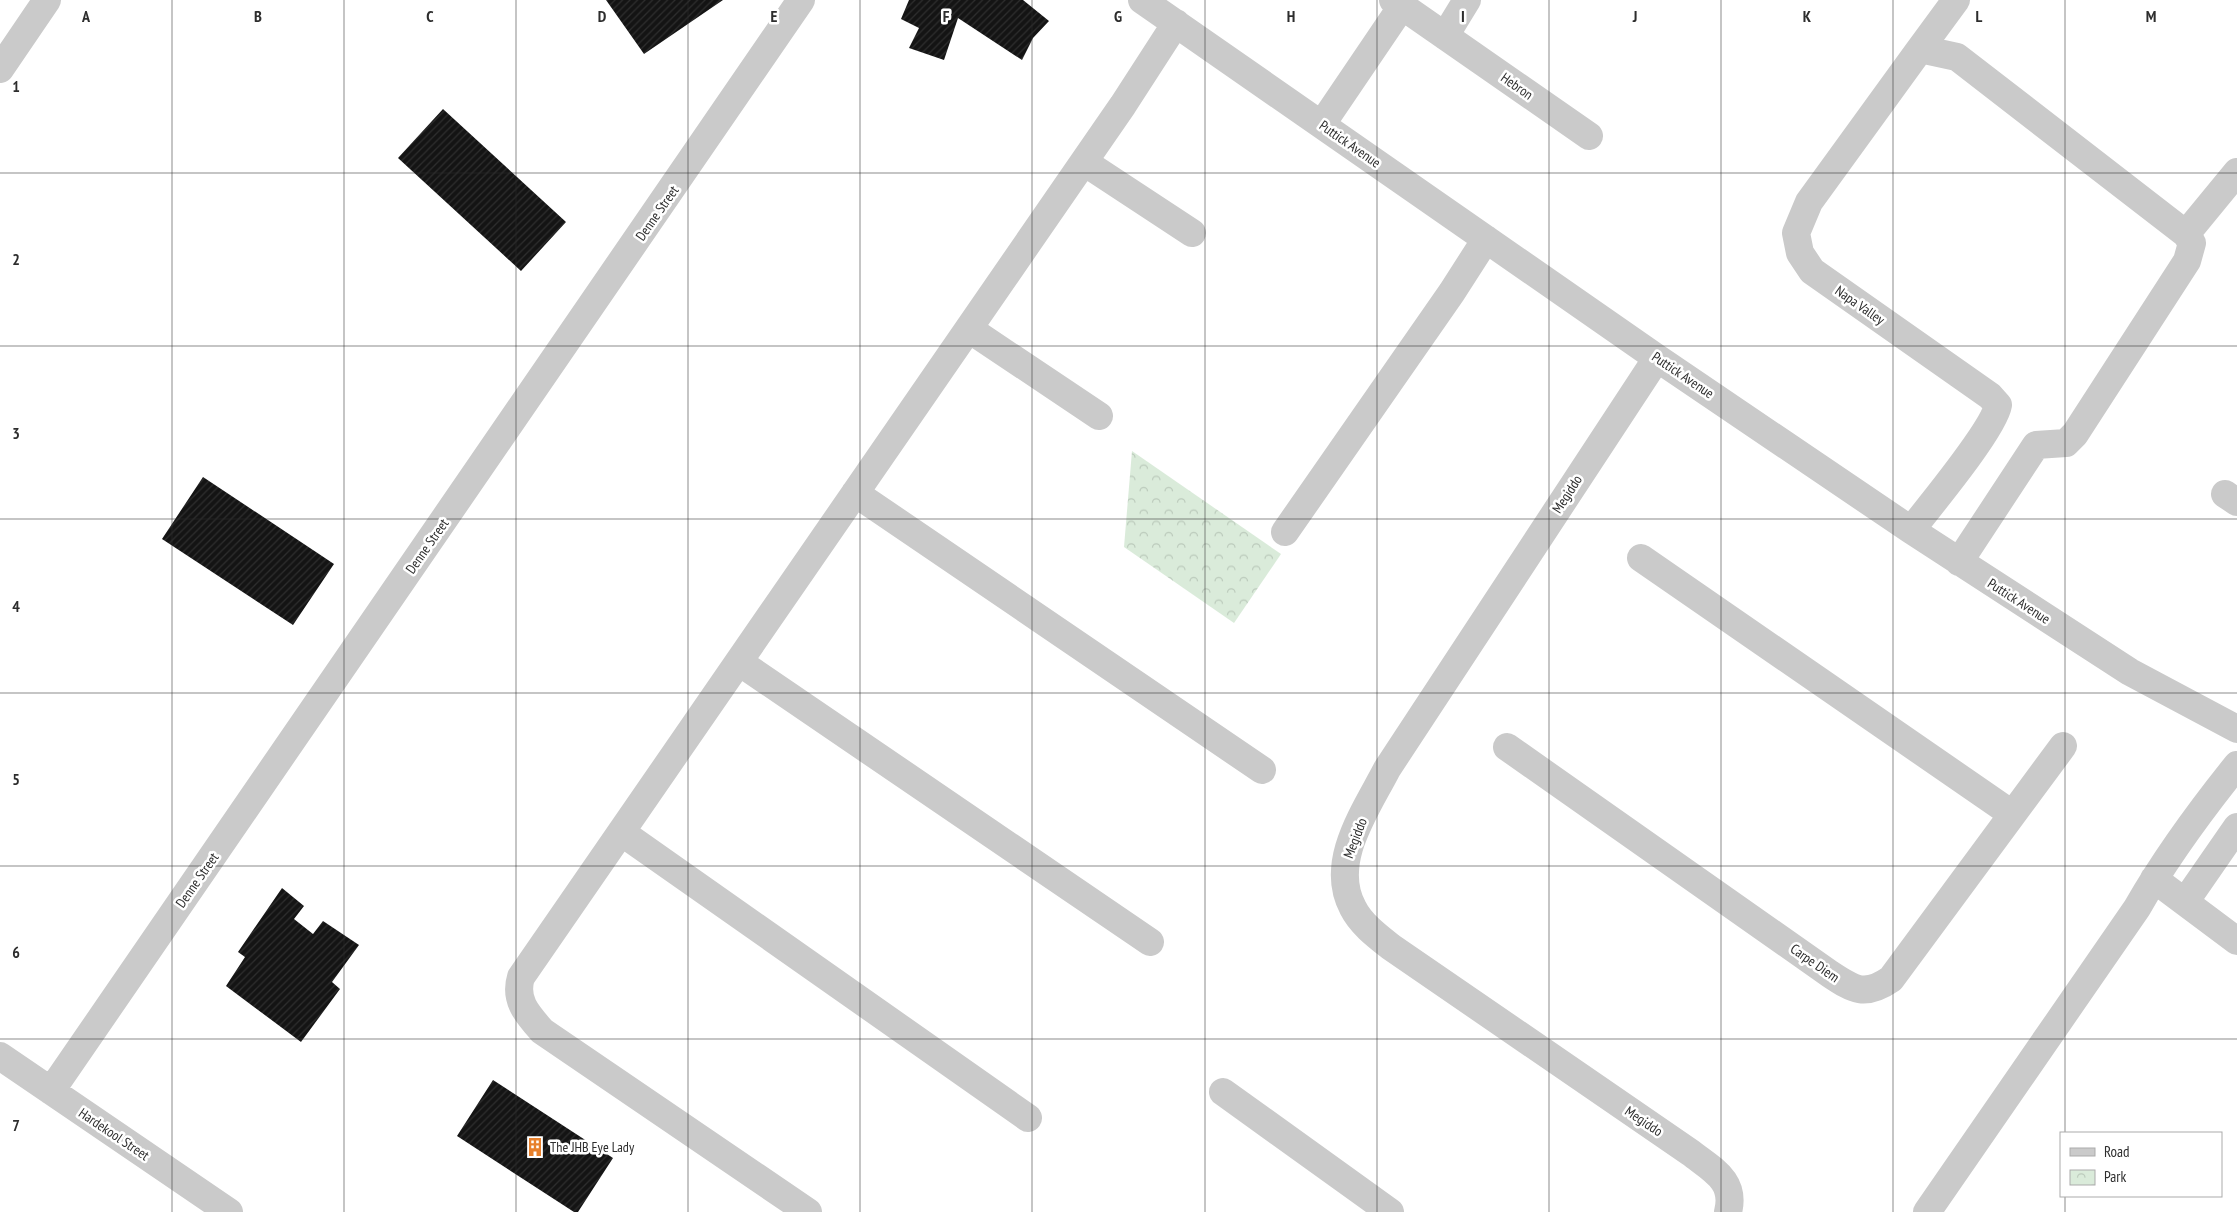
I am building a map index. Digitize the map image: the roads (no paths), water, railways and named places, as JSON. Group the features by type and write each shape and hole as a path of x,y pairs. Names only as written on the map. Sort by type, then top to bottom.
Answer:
{"street":[{"path":"0,69 47,0"},
{"name":"Denne Street","path":"51,1092 801,0"},
{"name":"Puttick Avenue","path":"1142,0 1657,358 1959,562 2130,672 2237,729"},
{"path":"1445,36 1467,0"},
{"name":"Napa Valley","path":"1911,530 1995,416 1998,405 1990,396 1812,271 1800,253 1796,233 1809,202 1956,0"},
{"name":"Hebron","path":"1322,124 1398,3 1589,136"},
{"path":"808,1212 542,1031 528,1016 519,1000 518,986 530,963 1084,162 1176,23"},
{"path":"1920,48 1957,57 2186,234 2192,243 2187,261 2075,434 2066,443 2036,445 1959,562"},
{"path":"1084,162 1192,233"},
{"path":"2186,234 2237,172"},
{"path":"1285,532 1452,292 1486,239"},
{"path":"969,329 1099,416"},
{"name":"Megiddo","path":"1657,358 1386,769 1357,827 1349,848 1344,870 1345,888 1353,909 1371,930 1391,947 1691,1153 1716,1173 1728,1187 1732,1198 1728,1212"},
{"path":"855,493 1262,770"},
{"path":"1641,558 2012,814"},
{"path":"739,662 1150,942"},
{"name":"Carpe Diem","path":"1507,747 1837,978 1854,988 1868,991 1878,988 1891,979 2063,746"},
{"path":"1927,1212 2138,908 2154,878 2199,813 2237,765"},
{"path":"2185,902 2237,827"},
{"path":"621,832 1028,1118"},
{"path":"2154,878 2237,941"},
{"name":"Hardekool Street","path":"0,1056 229,1212"},
{"path":"1223,1092 1390,1212"}],"place":[{"name":"The JHB Eye Lady","path":"535,1147"}]}
